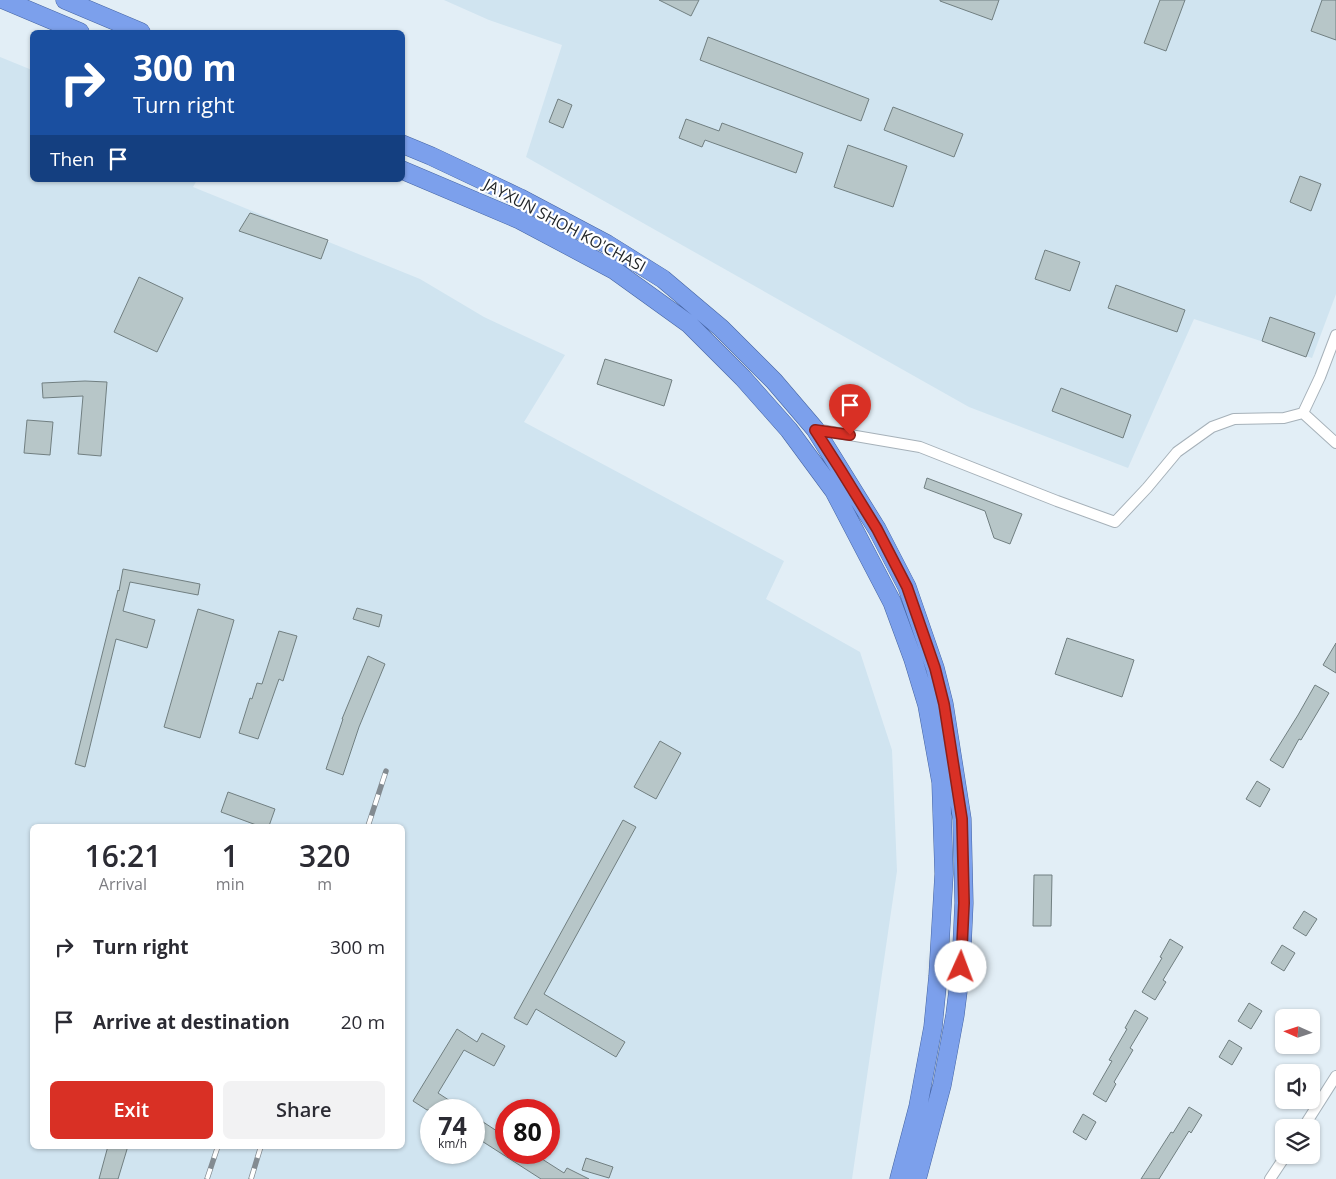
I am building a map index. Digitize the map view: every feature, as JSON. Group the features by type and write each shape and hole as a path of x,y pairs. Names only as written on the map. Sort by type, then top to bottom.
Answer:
{"highway":[{"path":"4,0 75,30"},
{"path":"65,0 132,30"},
{"name":"JAYXUN SHOH KO'CHASI","path":"405,145 520,198 607,244 663,279 721,328 774,381 815,430 877,529 907,587 935,668 944,704 962,819 964,903 961,967 955,1016 942,1085 917,1179"},
{"name":"JAYXUN SHOH KO'CHASI","path":"405,171 520,220 614,270 689,324 743,378 789,430 834,491 892,602 913,659 927,705 940,782 944,874 938,976 932,1028 918,1107 899,1179"}],"street":[{"path":"815,430 920,447 1115,522 1177,452 1212,427 1234,419 1284,418 1303,413 1320,377 1336,335"},
{"path":"1303,413 1336,443"},
{"path":"1309,1119 1336,1076"},
{"path":"1270,1179 1280,1164"}],"shaded area":[{"path":"444,0 1336,0 1336,294 1312,358 1194,319 1128,468 969,407 526,157 562,45 489,20"},
{"path":"0,57 30,69 30,182 196,182 193,187 420,279 484,317 565,355 524,422 784,561 766,599 860,652 892,750 897,871 852,1179 0,1179"}],"building":[{"path":"659,0 699,0 691,16"},
{"path":"940,0 999,0 992,20"},
{"path":"1160,0 1185,0 1166,51 1144,43"},
{"path":"1322,0 1336,0 1336,40 1311,31"},
{"path":"708,37 869,99 861,121 700,60"},
{"path":"558,99 572,105 563,128 549,122"},
{"path":"893,107 963,134 954,157 884,130"},
{"path":"686,119 719,131 722,123 803,153 796,173 705,140 702,147 679,138"},
{"path":"848,145 907,166 893,207 834,187"},
{"path":"1300,176 1321,184 1311,211 1290,202"},
{"path":"250,213 328,240 321,259 239,231"},
{"path":"1045,250 1080,262 1070,291 1035,279"},
{"path":"139,277 183,298 157,352 114,332"},
{"path":"1116,285 1185,310 1177,332 1108,308"},
{"path":"1270,317 1315,333 1306,357 1262,341"},
{"path":"605,359 672,380 664,406 597,384"},
{"path":"107,382 101,456 78,454 83,396 43,398 42,383"},
{"path":"1061,388 1131,415 1123,438 1052,411"},
{"path":"27,420 53,422 50,455 24,453"},
{"path":"927,478 1022,514 1010,544 994,538 985,511 924,488"},
{"path":"123,569 200,584 198,595 130,582 123,611 155,620 147,648 116,639 85,767 75,764"},
{"path":"357,608 382,615 379,627 353,619"},
{"path":"198,609 234,620 200,738 164,727"},
{"path":"279,631 297,636 283,681 279,679 258,739 239,733 250,698 252,699 257,683 262,684"},
{"path":"1067,638 1134,660 1122,697 1055,674"},
{"path":"1336,643 1336,673 1323,665"},
{"path":"368,656 385,664 359,727 343,775 326,769 342,719"},
{"path":"1315,685 1329,693 1301,740 1299,739 1283,768 1270,760"},
{"path":"660,741 681,753 656,799 634,787"},
{"path":"1257,781 1270,789 1260,807 1246,799"},
{"path":"228,792 275,809 270,824 254,824 221,812"},
{"path":"623,820 636,827 544,994 625,1042 616,1057 536,1009 527,1025 514,1018"},
{"path":"1034,875 1052,875 1051,926 1033,926"},
{"path":"1304,911 1317,919 1306,936 1293,928"},
{"path":"1170,939 1183,947 1163,980 1166,982 1155,1000 1142,992 1162,958 1160,957"},
{"path":"1282,945 1295,953 1284,971 1271,963"},
{"path":"1249,1003 1262,1011 1251,1029 1238,1021"},
{"path":"1135,1010 1148,1018 1130,1048 1133,1050 1114,1082 1116,1084 1106,1102 1093,1094 1112,1061 1109,1060 1127,1029 1125,1028"},
{"path":"457,1029 477,1042 482,1033 505,1046 494,1066 464,1050 438,1093 447,1099 420,1099 420,1106 413,1101"},
{"path":"1229,1040 1242,1048 1232,1065 1219,1057"},
{"path":"1189,1107 1202,1115 1191,1133 1189,1131 1159,1179 1141,1179 1171,1132 1173,1133"},
{"path":"1083,1114 1096,1122 1086,1140 1073,1132"},
{"path":"485,1123 495,1130 495,1149 485,1143"},
{"path":"107,1149 127,1149 118,1179 99,1179"},
{"path":"586,1158 613,1167 609,1178 582,1170"},
{"path":"518,1164 550,1164 564,1173 567,1168 589,1179 541,1179"}],"railway":[{"path":"369,824 386,771"},
{"path":"207,1179 217,1149"},
{"path":"251,1179 260,1149"}],"route":[{"path":"850,435 815,430 877,529 907,587 935,668 944,704 962,819 964,903 961,967"}]}
